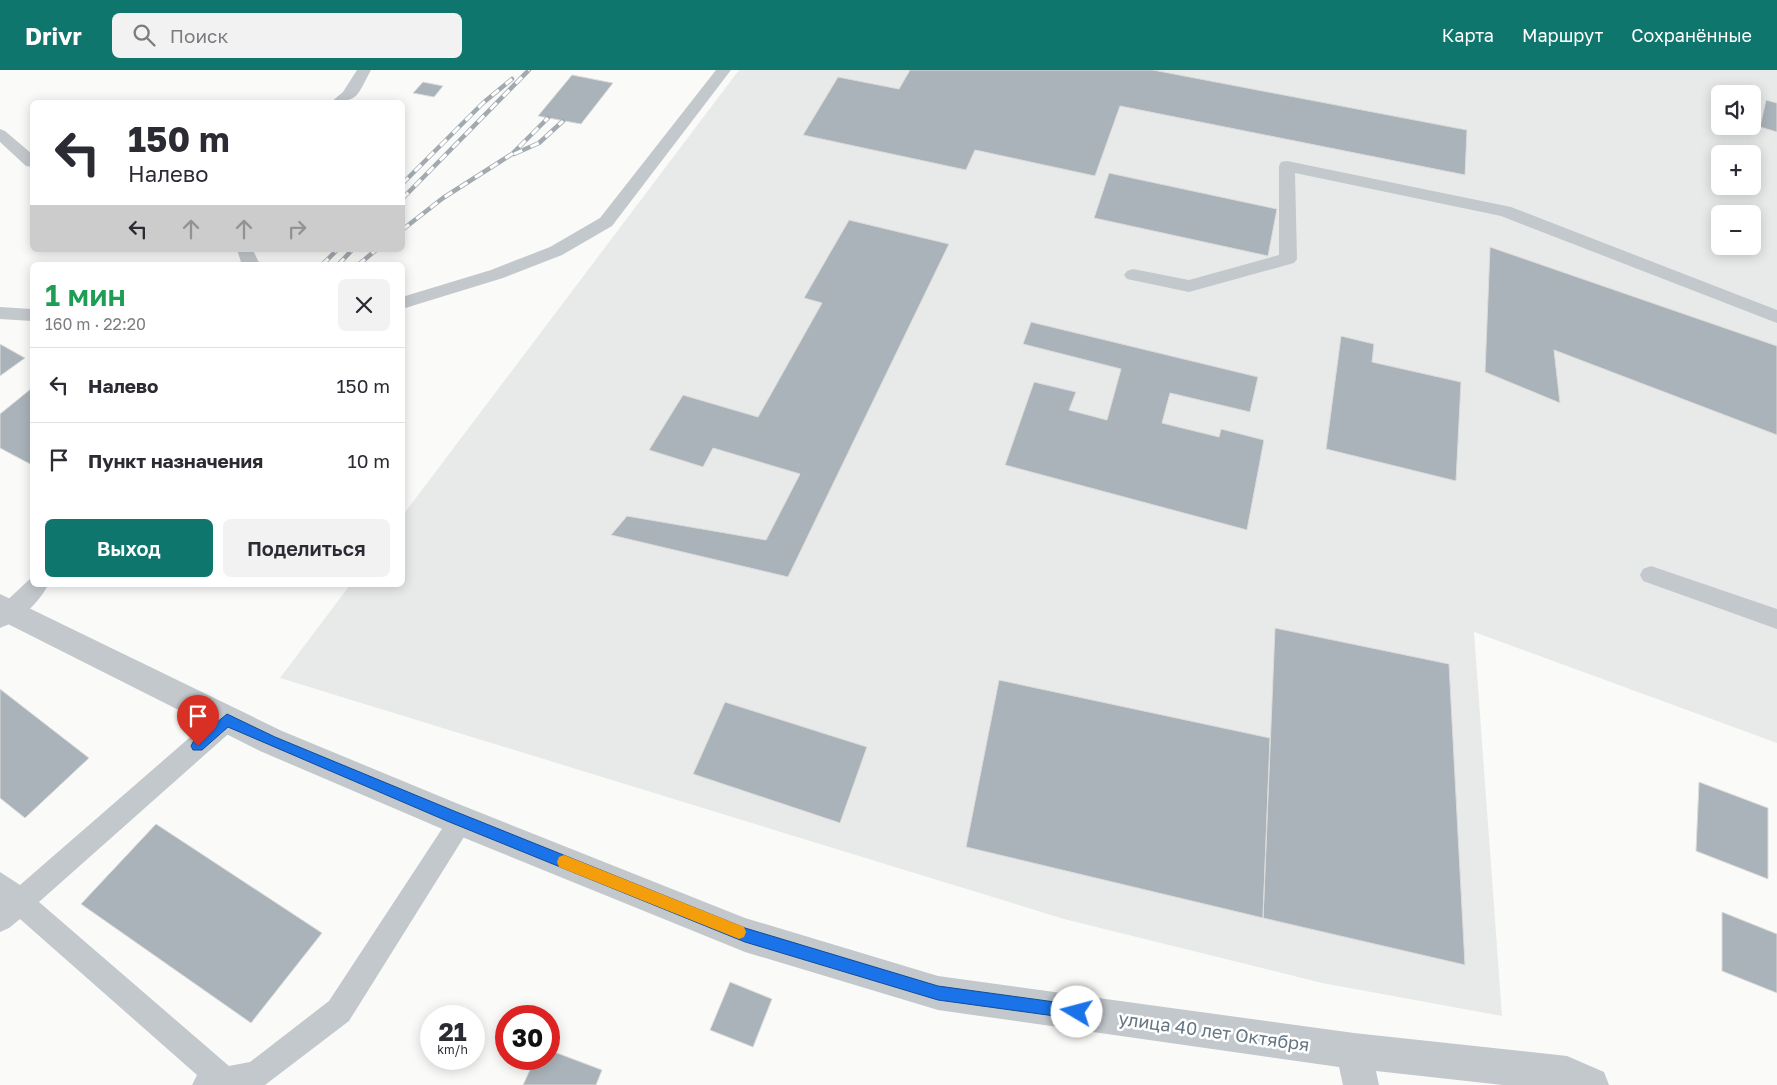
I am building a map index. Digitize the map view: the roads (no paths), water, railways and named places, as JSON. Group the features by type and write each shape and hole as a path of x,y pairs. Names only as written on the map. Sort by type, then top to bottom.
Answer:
{"street":[{"name":"улица 40 лет Октября","path":"4,612 271,741 462,821 745,935 938,993 1354,1051 1567,1074 1591,1085"},
{"path":"1354,1051 1361,1085"}],"lane":[{"path":"341,100 349,95 364,70"},
{"path":"405,302 497,274 556,251 606,222 724,70"},
{"path":"0,134 30,160"},
{"path":"1133,275 1189,286 1288,258 1287,166 1505,210 1777,317"},
{"path":"0,313 30,315"},
{"path":"1651,575 1777,619"},
{"path":"4,612 35,587"},
{"path":"0,919 10,903 227,720"},
{"path":"0,885 10,903 216,1083 256,1075 339,1011 462,821"}],"railway":[{"path":"405,196 529,70"},
{"path":"405,181 483,103 512,79"},
{"path":"405,228 443,198 512,154 548,118"},
{"path":"514,154 539,143 563,121"},
{"path":"325,262 335,252"},
{"path":"341,262 350,252"},
{"path":"362,262 374,252"}]}
